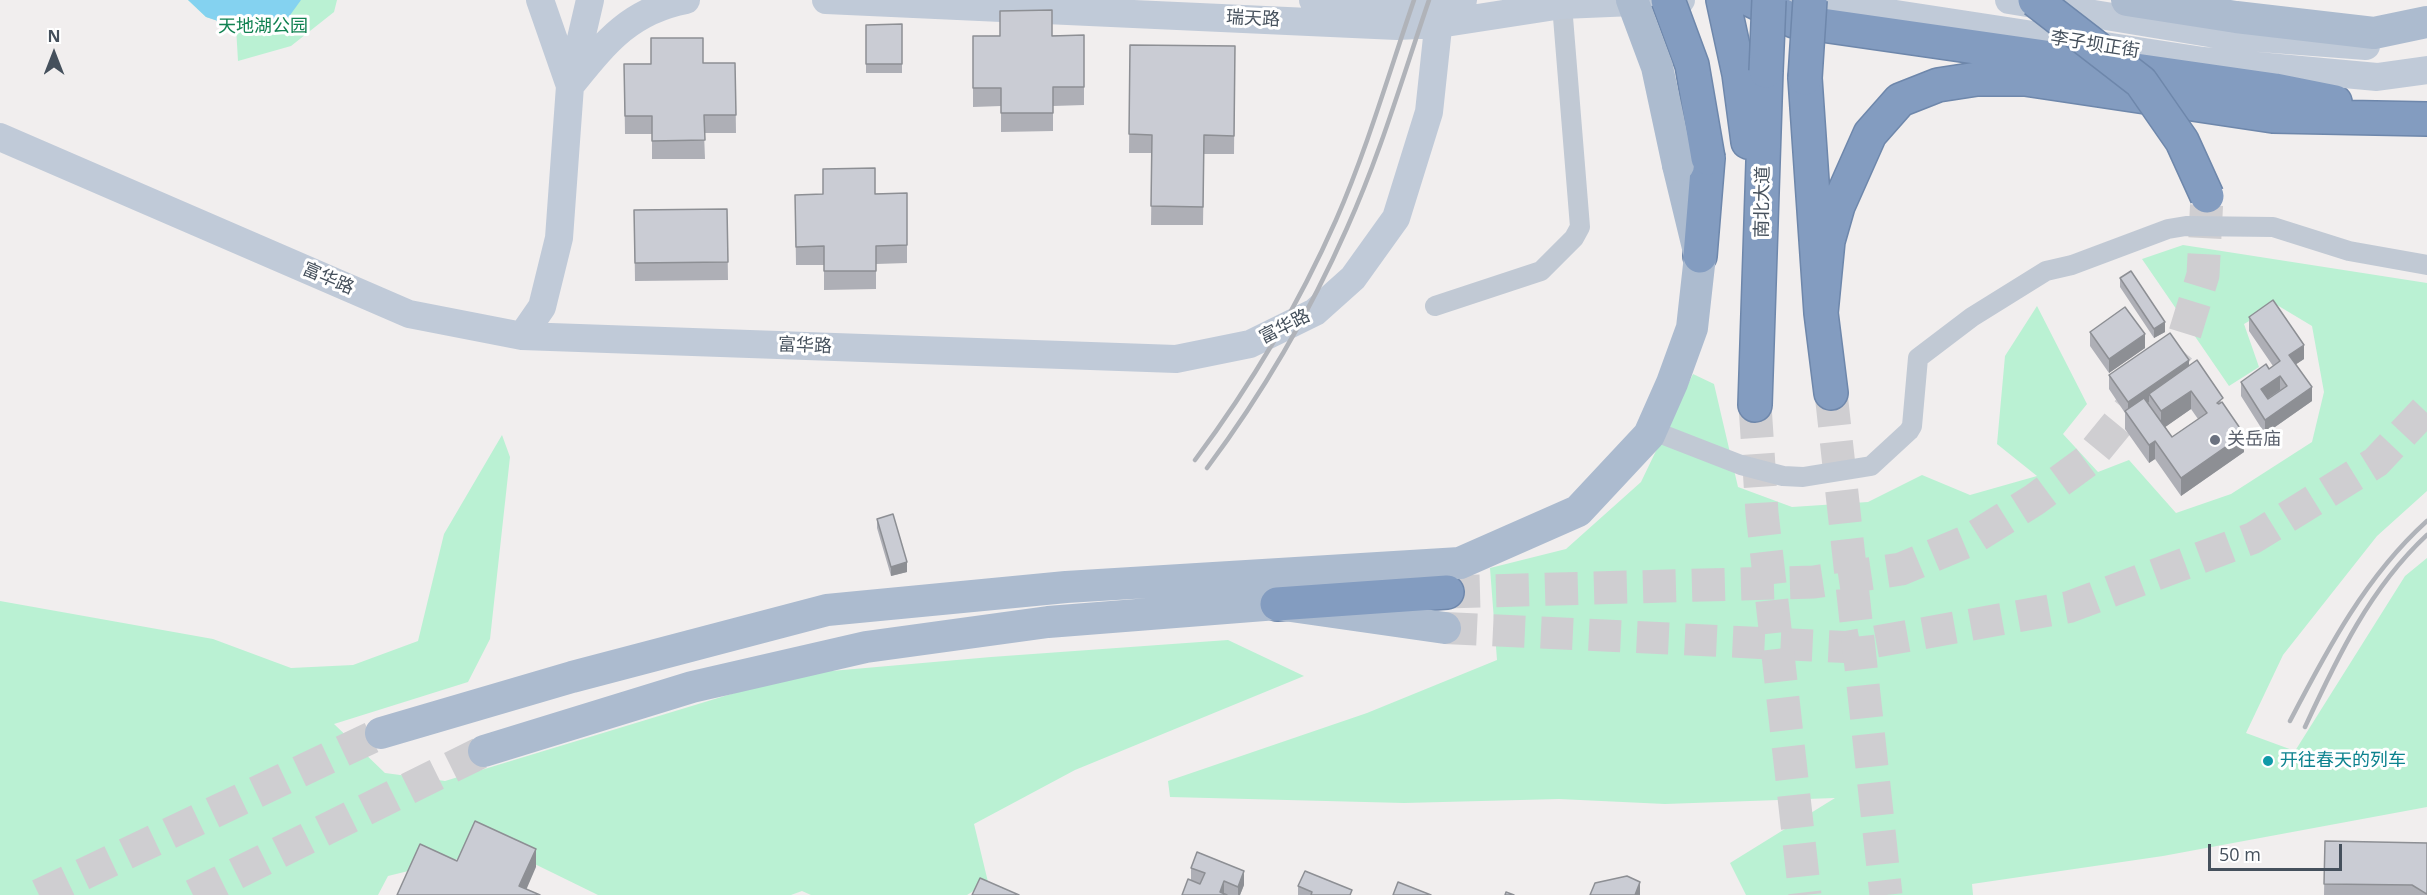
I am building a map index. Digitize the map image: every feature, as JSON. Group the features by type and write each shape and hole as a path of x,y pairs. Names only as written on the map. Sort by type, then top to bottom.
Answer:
{"highway":[{"path":"1668,0 1692,65 1693,161 1700,256"},
{"path":"1723,0 1752,73"},
{"path":"1751,0 1794,21 2275,90 2425,119"},
{"name":"南北大道","path":"1755,405 1762,248 1752,73 1769,0"},
{"path":"1810,0 1805,78 1821,313 1831,393"},
{"path":"2036,0 2142,82 2182,141 2207,196"},
{"path":"1821,313 1828,241 1838,206 1870,134 1900,100 1938,85 1977,79 2025,79 2273,116 2425,119"},
{"path":"1277,604 1447,592"}],"main road":[{"path":"1632,0 1693,161"},
{"path":"2127,0 2236,17 2374,33 2427,22"},
{"path":"381,733 572,677 828,610 1066,587 1460,563 1578,511 1651,430 1672,383 1692,328 1700,256"},
{"path":"484,751 692,687 866,647 1048,622 1277,604 1445,628"}],"street":[{"path":"540,0 570,86"},
{"path":"522,336 542,307 560,238 570,86 590,0"},
{"path":"570,86 609,39 627,24 644,13 666,4 686,0"},
{"name":"瑞天路","path":"826,0 1397,26 1446,7"},
{"name":"瑞天路","path":"1313,0 1446,7 1679,0"},
{"name":"李子坝正街","path":"1765,0 1843,6 2203,61 2377,77 2427,70"},
{"name":"李子坝正街","path":"2009,0 2221,35 2370,47 2427,37"},
{"path":"1435,306 1541,271 1574,238 1580,227 1562,5"},
{"name":"富华路","path":"0,137 410,314 522,336 1176,359 1250,344 1315,312 1353,278 1396,218 1430,112 1446,7"},
{"path":"1651,430 1741,465 1783,476 1803,477 1871,466 1909,431 1914,420 1918,358 1939,341 2046,271 2072,265 2168,229 2186,226 2272,226 2349,250 2427,265"}],"green space":[{"name":"天地湖公园","path":"188,0 337,0 334,12 291,46 238,61 236,27 206,17"},
{"path":"2183,245 2427,283 2427,491 2377,536 2283,655 2246,733 2295,751 2405,576 2427,558 2427,807 2163,856 1972,884 1973,895 1746,895 1730,863 1835,798 1665,804 1559,799 1404,803 1170,797 1168,781 1367,713 1497,660 1490,568 1566,549 1641,482 1693,374 1714,384 1738,487 1792,507 1868,502 1922,475 1970,495 2037,476 1997,444 2005,356 2037,306 2087,404 2063,434 2098,472 2129,460 2176,513 2231,494 2312,442 2324,392 2312,326 2277,305 2244,324 2259,367 2229,386 2142,259"},
{"path":"502,435 510,457 490,639 468,682 334,724 385,773 445,781 797,674 1228,640 1304,676 1075,770 974,824 988,882 967,895 811,895 802,891 791,895 598,895 502,848 388,876 378,895 0,895 0,601 213,639 291,668 353,665 418,641 444,534"}],"water":[{"path":"188,0 301,0 288,18 266,30 236,27 206,17"}],"building":[{"path":"1052,10 1052,36 1084,35 1084,87 1053,87 1053,113 1001,113 1001,88 973,88 973,36 1000,36 1000,11"},
{"path":"902,24 902,64 866,64 866,25"},
{"path":"651,38 703,38 703,63 735,63 736,115 704,115 705,140 652,141 652,116 625,116 624,64 651,64"},
{"path":"1130,45 1235,46 1234,136 1204,135 1203,207 1151,206 1152,135 1129,134"},
{"path":"875,168 875,194 907,193 907,245 876,246 876,271 824,271 824,246 796,247 795,195 823,194 823,169"},
{"path":"727,209 728,262 635,263 634,210"},
{"path":"2131,271 2165,322 2154,329 2120,278"},
{"path":"2273,300 2304,345 2289,355 2312,387 2265,420 2241,382 2266,364 2269,369 2280,361 2249,317","holes":["2280,376 2287,386 2268,399 2261,389"]},
{"path":"2125,307 2145,334 2109,359 2090,332"},
{"path":"2170,333 2189,360 2128,402 2109,375"},
{"path":"2197,360 2223,398 2217,403 2222,402 2244,434 2181,478 2155,441 2149,445 2125,411 2144,398 2172,437 2207,413 2191,391 2161,411 2149,394"},
{"path":"893,514 907,562 891,567 877,519"},
{"path":"475,821 536,849 519,886 540,895 397,895 420,844 457,861"},
{"path":"2325,841 2427,843 2427,894 2412,885 2324,884"},
{"path":"1197,852 1244,871 1238,887 1224,881 1220,892 1227,895 1182,895 1188,879 1200,884 1205,873 1191,868"},
{"path":"1305,871 1352,890 1350,895 1311,895 1312,892 1298,886"},
{"path":"1627,876 1640,882 1635,895 1590,895 1595,883"},
{"path":"980,878 1019,895 972,895"},
{"path":"1398,882 1431,895 1393,895"}],"tunnel":[{"path":"1447,592 1814,582 1901,569 1970,540 2034,500 2087,461 2181,346 2203,275 2207,196"},
{"path":"1831,393 1886,895"},
{"path":"1755,405 1762,513 1805,895"},
{"path":"1445,628 1846,647 2069,607 2253,538 2376,462 2427,408"},
{"path":"39,895 381,733"},
{"path":"193,895 484,751"}],"railway":[{"path":"1195,460 1254,374 1321,252 1358,166 1414,0"},
{"path":"1207,468 1266,382 1301,322 1332,260 1370,172 1429,0"},
{"path":"2290,721 2334,640 2367,589 2405,542 2427,521"},
{"path":"2305,727 2343,650 2372,601 2388,578 2427,535"}],"place":[{"name":"关岳庙","path":"2215,440"},
{"name":"开往春天的列车","path":"2268,761"}]}
